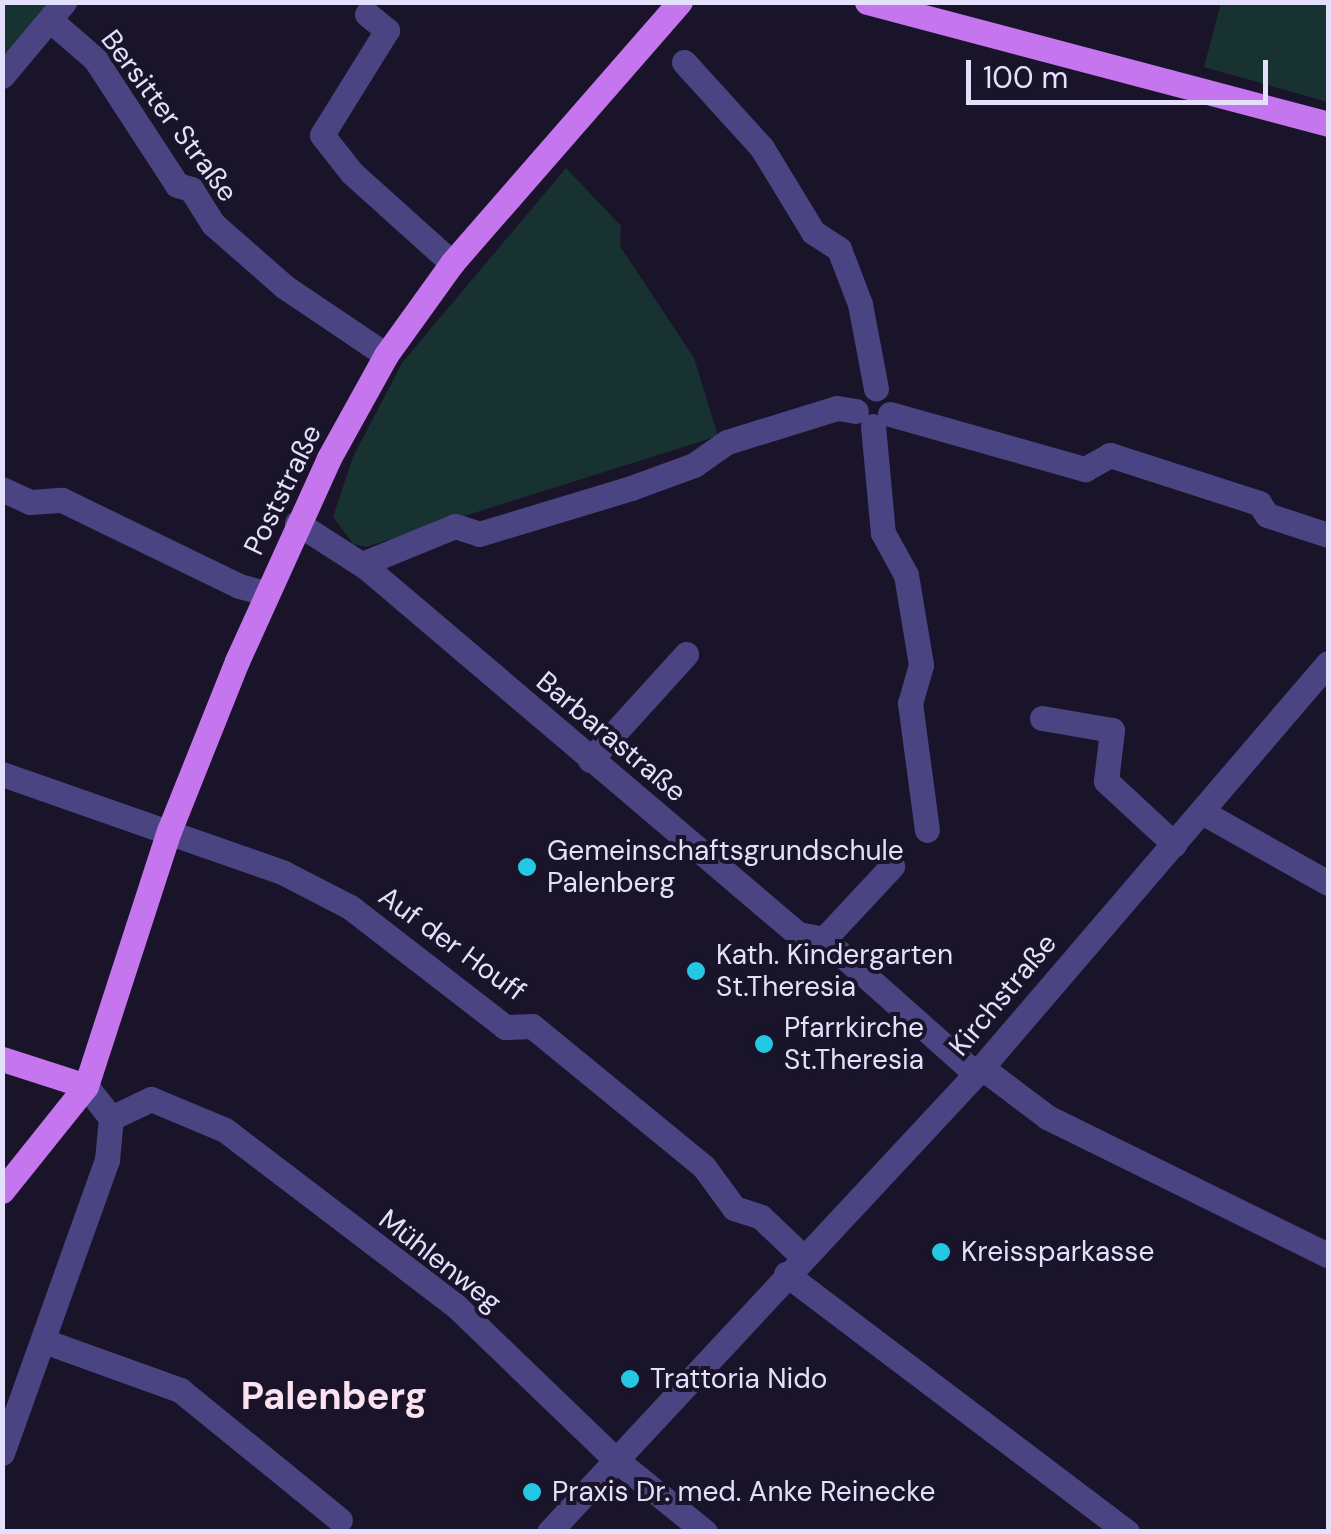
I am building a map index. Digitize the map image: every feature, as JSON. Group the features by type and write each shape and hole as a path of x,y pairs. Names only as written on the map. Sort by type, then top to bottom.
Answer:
{"main road":[{"name":"Poststraße","path":"86,1086 169,831 266,593 297,523 386,355 452,263 680,2"},
{"path":"867,2 1328,124"},
{"path":"2,1059 86,1086 2,1192"}],"street":[{"path":"2,76 57,11"},
{"name":"Bersitter Straße","path":"57,11 95,59 178,185 191,189 212,224 285,288 386,355"},
{"path":"367,14 387,30 322,135 352,173 452,263"},
{"path":"684,62 762,148 814,232 839,249 860,304 876,389 860,395 873,417 883,534 906,575 921,665 910,702 927,830"},
{"path":"362,564 455,526 478,534 636,486 694,465 727,442 837,408 1085,469 1110,455 1260,502 1267,515 1328,535"},
{"path":"2,489 30,502 64,501 266,593"},
{"name":"Barbarastraße","path":"297,523 362,564 798,934 824,939 978,1071 1047,1117 1328,1256"},
{"path":"590,760 686,654"},
{"name":"Kirchstraße","path":"549,1532 978,1071 1328,662"},
{"path":"1042,718 1112,730 1106,781 1174,844"},
{"name":"Auf der Houff","path":"2,774 284,873 350,907 505,1026 532,1026 704,1167 734,1208 761,1217 795,1266 1128,1532"},
{"path":"1202,812 1328,882"},
{"path":"824,939 892,866"},
{"path":"2,1453 98,1189 111,1118 86,1086"},
{"name":"Mühlenweg","path":"111,1118 151,1099 224,1130 456,1306 615,1459 704,1532"},
{"path":"44,1341 180,1390 340,1520"}],"green space":[{"path":"3,3 51,3 3,61"},
{"path":"1221,3 1328,3 1328,102 1204,67"},
{"path":"566,168 621,226 620,246 694,358 718,436 366,547 353,544 333,517 353,457 402,363"}],"place":[{"name":"Gemeinschaftsgrundschule Palenberg","path":"527,867"},
{"name":"Kath. Kindergarten St.Theresia","path":"696,971"},
{"name":"Pfarrkirche St.Theresia","path":"764,1044"},
{"name":"Kreissparkasse","path":"941,1252"},
{"name":"Trattoria Nido","path":"630,1379"},
{"name":"Praxis Dr. med. Anke Reinecke","path":"532,1492"}],"district":[{"name":"Palenberg","path":"334,1397"}]}
